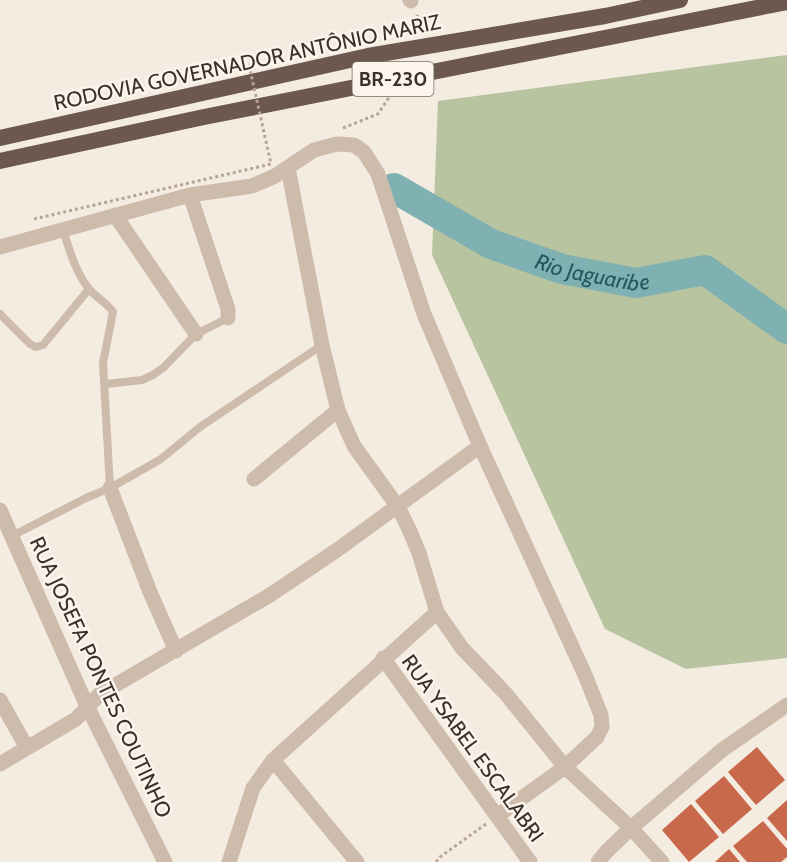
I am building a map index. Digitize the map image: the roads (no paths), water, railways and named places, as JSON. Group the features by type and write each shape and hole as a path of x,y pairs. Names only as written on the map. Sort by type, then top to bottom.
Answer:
{"highway":[{"name":"RODOVIA GOVERNADOR ANTÔNIO MARIZ","path":"0,138 368,57 605,16 680,0"},
{"name":"BR-230","path":"0,160 403,77 787,2"}],"street":[{"path":"0,247 190,195 252,186 275,176 314,150 337,144 354,145 364,152 378,174 424,314 480,446 585,675 601,715 602,728 597,737 565,767 497,816"},
{"path":"288,168 322,345 338,410 354,446 398,507 419,553 437,612 462,648 506,694 565,767 632,828 662,862"},
{"path":"190,195 228,309 228,318"},
{"path":"115,216 195,334"},
{"path":"254,479 338,410"},
{"path":"0,764 75,719 100,694 270,595 398,507 480,446"},
{"path":"110,488 150,592 176,651"},
{"name":"RUA JOSEFA PONTES COUTINHO","path":"0,510 87,706 165,862"},
{"path":"229,862 253,788 273,760 383,658 437,612"},
{"name":"RUA YSABEL ESCALABRI","path":"383,658 530,862"},
{"path":"0,700 27,748"},
{"path":"598,862 632,828 722,750 787,705"},
{"path":"273,760 357,862"}],"lane":[{"path":"63,230 81,278 113,312 103,363 106,384 105,415 110,488"},
{"path":"0,314 30,344 36,347 43,345 89,289"},
{"path":"106,384 142,380 153,375 164,367 195,334 228,318"},
{"path":"12,536 110,488 167,456 200,427 322,345"}],"waterway":[{"name":"Rio Jaguaribe","path":"394,188 491,244 562,269 636,283 705,270 787,329"}]}
